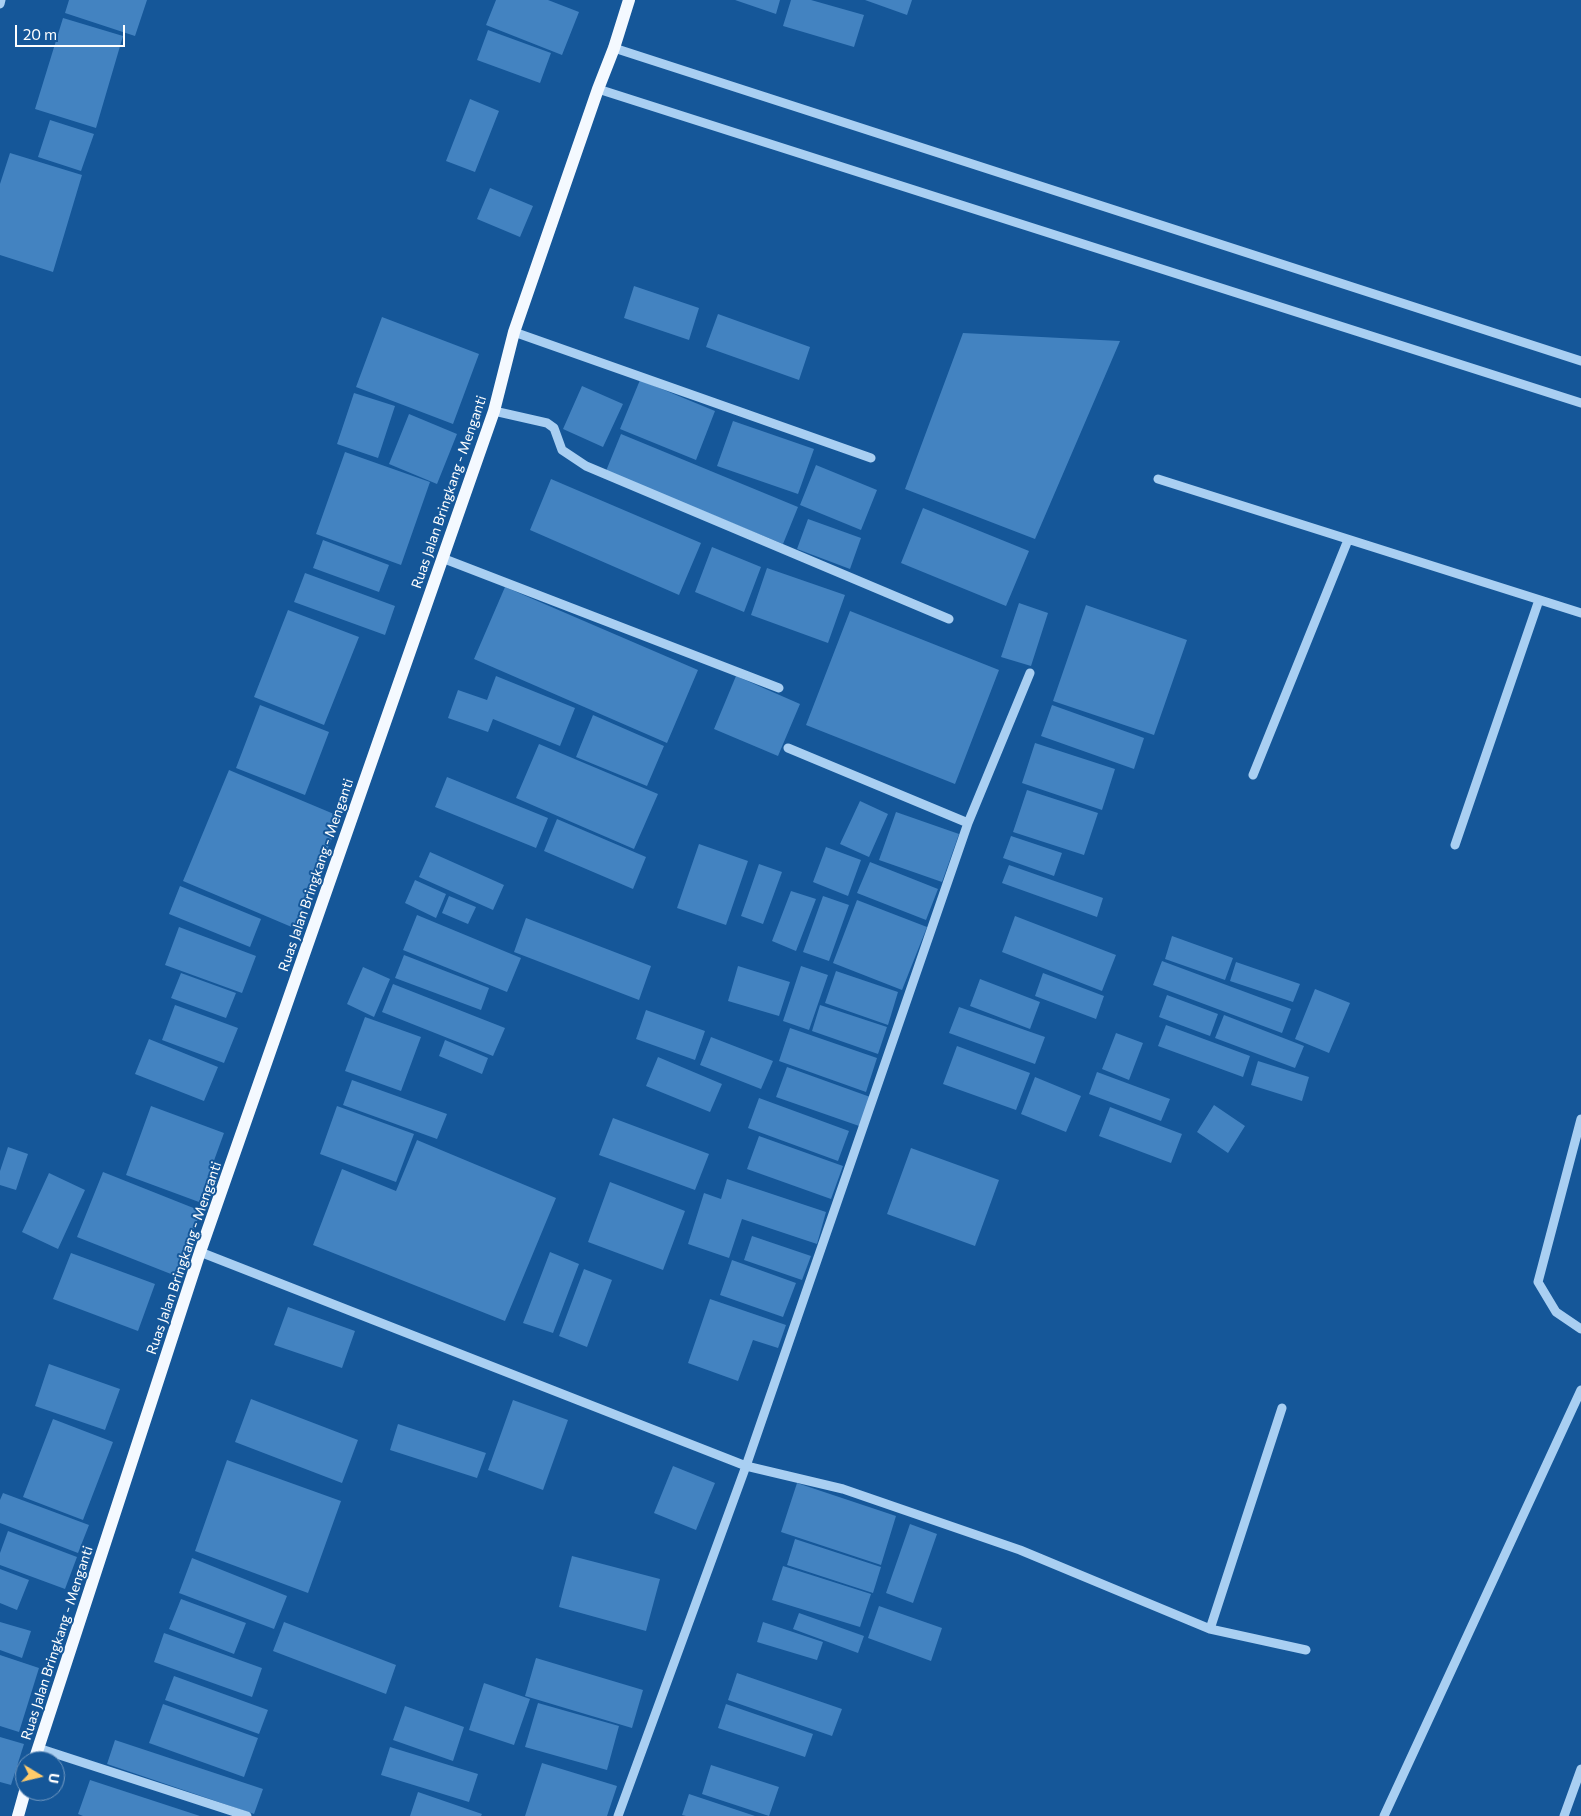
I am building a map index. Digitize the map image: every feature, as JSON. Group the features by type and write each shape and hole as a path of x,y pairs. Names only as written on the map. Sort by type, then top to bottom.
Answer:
{"main road":[{"name":"Ruas Jalan Bringkang - Menganti","path":"37,1751 200,1252 494,411 514,332 614,48 629,0"},
{"path":"18,1816 22,1801"}],"street":[{"path":"614,48 1581,361"},
{"path":"598,89 1581,403"},
{"path":"514,332 871,458"},
{"path":"494,411 547,423 554,428 562,450 586,466 949,619"},
{"path":"1158,479 1581,613"},
{"path":"1253,775 1348,540"},
{"path":"442,558 779,688"},
{"path":"1455,845 1539,600"},
{"path":"618,1816 746,1466 968,823 1030,673"},
{"path":"788,748 968,823"},
{"path":"1581,1120 1538,1282 1556,1312 1581,1328"},
{"path":"200,1252 746,1466 843,1489 1020,1550 1210,1629 1306,1650"},
{"path":"1384,1816 1581,1390"},
{"path":"1210,1629 1282,1408"},
{"path":"38,1748 247,1816"},
{"path":"1564,1816 1581,1770"}],"building":[{"path":"69,0 147,0 135,36 65,13"},
{"path":"496,0 548,0 579,12 562,55 486,25"},
{"path":"735,0 780,0 776,14"},
{"path":"791,0 811,0 864,15 854,47 783,26"},
{"path":"865,0 912,0 907,15"},
{"path":"63,18 123,36 96,128 35,109"},
{"path":"488,30 551,53 540,83 477,60"},
{"path":"470,99 499,111 475,172 446,161"},
{"path":"50,120 94,134 81,171 38,157"},
{"path":"10,153 82,175 53,272 0,255 0,184"},
{"path":"490,188 533,206 520,237 477,219"},
{"path":"634,286 699,308 689,340 624,318"},
{"path":"718,314 810,347 799,380 706,347"},
{"path":"382,317 479,354 453,424 356,387"},
{"path":"963,333 1120,341 1035,539 905,489"},
{"path":"640,380 715,411 696,460 620,429"},
{"path":"582,386 623,404 603,447 563,429"},
{"path":"354,393 395,406 378,458 337,444"},
{"path":"409,414 457,434 437,484 389,464"},
{"path":"733,421 814,449 798,494 717,466"},
{"path":"621,434 798,507 783,544 606,471"},
{"path":"345,452 430,482 401,565 316,534"},
{"path":"816,465 877,490 861,530 800,505"},
{"path":"551,479 701,543 679,595 530,530"},
{"path":"923,508 1029,551 1006,606 901,563"},
{"path":"808,519 861,538 850,569 797,549"},
{"path":"323,540 389,565 379,592 313,568"},
{"path":"712,547 761,567 744,612 695,592"},
{"path":"767,568 845,595 828,643 751,615"},
{"path":"305,573 395,606 385,635 294,602"},
{"path":"505,587 698,670 667,743 474,659"},
{"path":"1019,603 1048,613 1031,666 1001,657"},
{"path":"1086,605 1187,640 1154,735 1053,701"},
{"path":"288,610 359,637 324,725 254,697"},
{"path":"850,611 999,670 955,784 806,725"},
{"path":"496,676 575,708 560,746 493,719 488,732 448,718 458,690 487,700"},
{"path":"736,676 800,704 778,756 714,729"},
{"path":"260,705 329,732 305,795 236,768"},
{"path":"1052,705 1144,738 1134,769 1041,736"},
{"path":"593,715 664,746 647,786 576,757"},
{"path":"1035,743 1115,769 1102,810 1022,783"},
{"path":"539,744 658,794 634,849 516,798"},
{"path":"229,770 341,817 294,928 183,881"},
{"path":"447,777 548,818 536,848 435,807"},
{"path":"1027,790 1098,813 1084,855 1013,832"},
{"path":"860,801 888,814 869,857 840,844"},
{"path":"896,812 959,834 942,882 879,860"},
{"path":"557,819 646,857 633,889 544,851"},
{"path":"1011,836 1062,853 1054,876 1003,858"},
{"path":"699,844 748,861 726,925 677,908"},
{"path":"826,847 861,860 848,896 813,882"},
{"path":"430,852 504,885 493,910 419,877"},
{"path":"870,862 938,889 926,920 857,893"},
{"path":"759,864 782,872 763,924 741,916"},
{"path":"1009,865 1103,898 1097,917 1002,883"},
{"path":"415,880 446,894 436,918 405,903"},
{"path":"180,886 261,919 250,947 169,914"},
{"path":"791,891 816,899 796,951 772,941"},
{"path":"449,896 476,907 468,924 442,913"},
{"path":"823,896 849,905 829,961 803,952"},
{"path":"857,900 927,927 902,990 833,963"},
{"path":"417,915 521,958 507,992 403,950"},
{"path":"1015,916 1116,955 1102,991 1002,952"},
{"path":"526,918 651,966 639,1000 514,952"},
{"path":"179,927 256,956 242,993 165,965"},
{"path":"1172,936 1233,958 1225,980 1165,959"},
{"path":"404,955 489,988 481,1010 395,978"},
{"path":"1162,961 1291,1009 1282,1033 1153,985"},
{"path":"1236,962 1300,984 1293,1002 1230,981"},
{"path":"738,966 790,982 779,1016 728,1001"},
{"path":"801,966 828,975 809,1030 783,1021"},
{"path":"363,967 390,979 374,1017 347,1004"},
{"path":"836,971 898,992 888,1025 825,1003"},
{"path":"181,973 236,993 226,1018 171,998"},
{"path":"1043,973 1104,996 1096,1019 1035,996"},
{"path":"980,979 1040,1002 1030,1029 970,1006"},
{"path":"393,984 505,1028 493,1056 382,1012"},
{"path":"1315,989 1350,1003 1329,1053 1295,1039"},
{"path":"1167,995 1218,1014 1210,1036 1159,1017"},
{"path":"175,1005 238,1028 224,1063 162,1040"},
{"path":"820,1005 887,1027 878,1054 812,1031"},
{"path":"959,1007 1045,1037 1035,1064 949,1033"},
{"path":"646,1010 705,1031 695,1060 636,1039"},
{"path":"1224,1015 1304,1046 1295,1068 1215,1038"},
{"path":"365,1017 421,1037 401,1091 345,1071"},
{"path":"1166,1025 1250,1056 1243,1077 1158,1046"},
{"path":"790,1028 877,1058 866,1092 779,1061"},
{"path":"1116,1033 1143,1043 1129,1080 1102,1069"},
{"path":"711,1037 773,1061 761,1089 700,1065"},
{"path":"149,1039 218,1067 204,1101 135,1074"},
{"path":"445,1040 488,1058 482,1074 439,1056"},
{"path":"957,1046 1030,1073 1016,1110 943,1084"},
{"path":"658,1057 722,1084 710,1112 646,1086"},
{"path":"1258,1061 1309,1077 1302,1101 1251,1085"},
{"path":"787,1067 873,1098 862,1127 776,1097"},
{"path":"1097,1072 1170,1099 1161,1121 1089,1094"},
{"path":"1035,1077 1081,1096 1066,1132 1021,1114"},
{"path":"352,1080 447,1114 437,1139 343,1105"},
{"path":"759,1098 849,1131 838,1161 748,1128"},
{"path":"1214,1105 1245,1126 1228,1153 1197,1132"},
{"path":"151,1106 224,1133 199,1202 126,1175"},
{"path":"337,1106 414,1134 396,1182 320,1154"},
{"path":"1110,1107 1182,1134 1171,1163 1099,1136"},
{"path":"613,1118 709,1154 695,1190 599,1155"},
{"path":"759,1136 843,1166 831,1199 747,1169"},
{"path":"417,1140 556,1198 505,1321 313,1245 342,1169 396,1191"},
{"path":"8,1147 28,1154 16,1190 0,1185 0,1171"},
{"path":"911,1148 999,1180 975,1246 887,1214"},
{"path":"103,1172 201,1211 176,1276 77,1237"},
{"path":"49,1173 85,1190 58,1249 22,1232"},
{"path":"727,1179 826,1212 817,1244 742,1219 729,1258 688,1244 704,1193 721,1199"},
{"path":"610,1182 685,1211 663,1270 588,1242"},
{"path":"752,1236 811,1256 802,1280 744,1260"},
{"path":"550,1252 579,1264 553,1333 523,1323"},
{"path":"71,1253 155,1284 138,1331 53,1299"},
{"path":"732,1260 796,1283 783,1317 720,1295"},
{"path":"584,1269 612,1280 587,1347 559,1336"},
{"path":"710,1299 786,1325 778,1348 753,1340 738,1381 688,1363"},
{"path":"288,1307 355,1331 342,1368 274,1345"},
{"path":"49,1364 120,1389 105,1430 35,1406"},
{"path":"251,1399 358,1440 342,1483 235,1442"},
{"path":"513,1400 568,1420 543,1490 488,1470"},
{"path":"53,1419 113,1442 83,1520 23,1497"},
{"path":"398,1424 486,1453 477,1478 390,1450"},
{"path":"227,1460 341,1501 308,1593 195,1551"},
{"path":"673,1466 715,1483 696,1530 654,1513"},
{"path":"797,1483 896,1516 881,1565 781,1532"},
{"path":"3,1493 89,1525 78,1553 0,1523 0,1500"},
{"path":"910,1524 937,1534 913,1603 886,1593"},
{"path":"8,1531 77,1557 65,1589 0,1565 0,1553"},
{"path":"795,1539 881,1567 873,1593 787,1565"},
{"path":"572,1556 660,1579 646,1631 559,1607"},
{"path":"192,1558 287,1596 274,1629 179,1593"},
{"path":"783,1566 871,1594 860,1627 772,1600"},
{"path":"0,1569 29,1580 17,1610 0,1603"},
{"path":"181,1599 246,1623 234,1654 169,1629"},
{"path":"879,1606 942,1628 931,1661 868,1638"},
{"path":"799,1613 864,1636 858,1653 793,1629"},
{"path":"0,1622 31,1631 22,1658 0,1650"},
{"path":"284,1622 396,1665 386,1694 273,1651"},
{"path":"763,1622 823,1642 817,1660 757,1642"},
{"path":"164,1633 262,1668 252,1697 154,1662"},
{"path":"0,1655 39,1668 19,1732 0,1726"},
{"path":"536,1658 643,1690 632,1728 525,1696"},
{"path":"737,1673 842,1709 832,1736 728,1700"},
{"path":"174,1676 268,1710 259,1734 165,1700"},
{"path":"484,1683 530,1699 514,1745 469,1730"},
{"path":"538,1703 619,1726 607,1770 525,1747"},
{"path":"163,1704 258,1738 244,1777 149,1743"},
{"path":"726,1704 813,1734 805,1757 718,1728"},
{"path":"405,1706 464,1727 453,1761 393,1740"},
{"path":"0,1737 24,1744 22,1751 15,1751 15,1772 11,1785 0,1782"},
{"path":"115,1740 263,1789 254,1814 107,1764"},
{"path":"390,1747 478,1774 469,1802 381,1775"},
{"path":"542,1763 617,1786 607,1816 525,1816"},
{"path":"711,1765 779,1787 769,1816 702,1794"},
{"path":"90,1780 200,1816 83,1816 78,1814"},
{"path":"418,1792 482,1814 481,1816 410,1816"},
{"path":"689,1794 755,1816 682,1815"}]}
